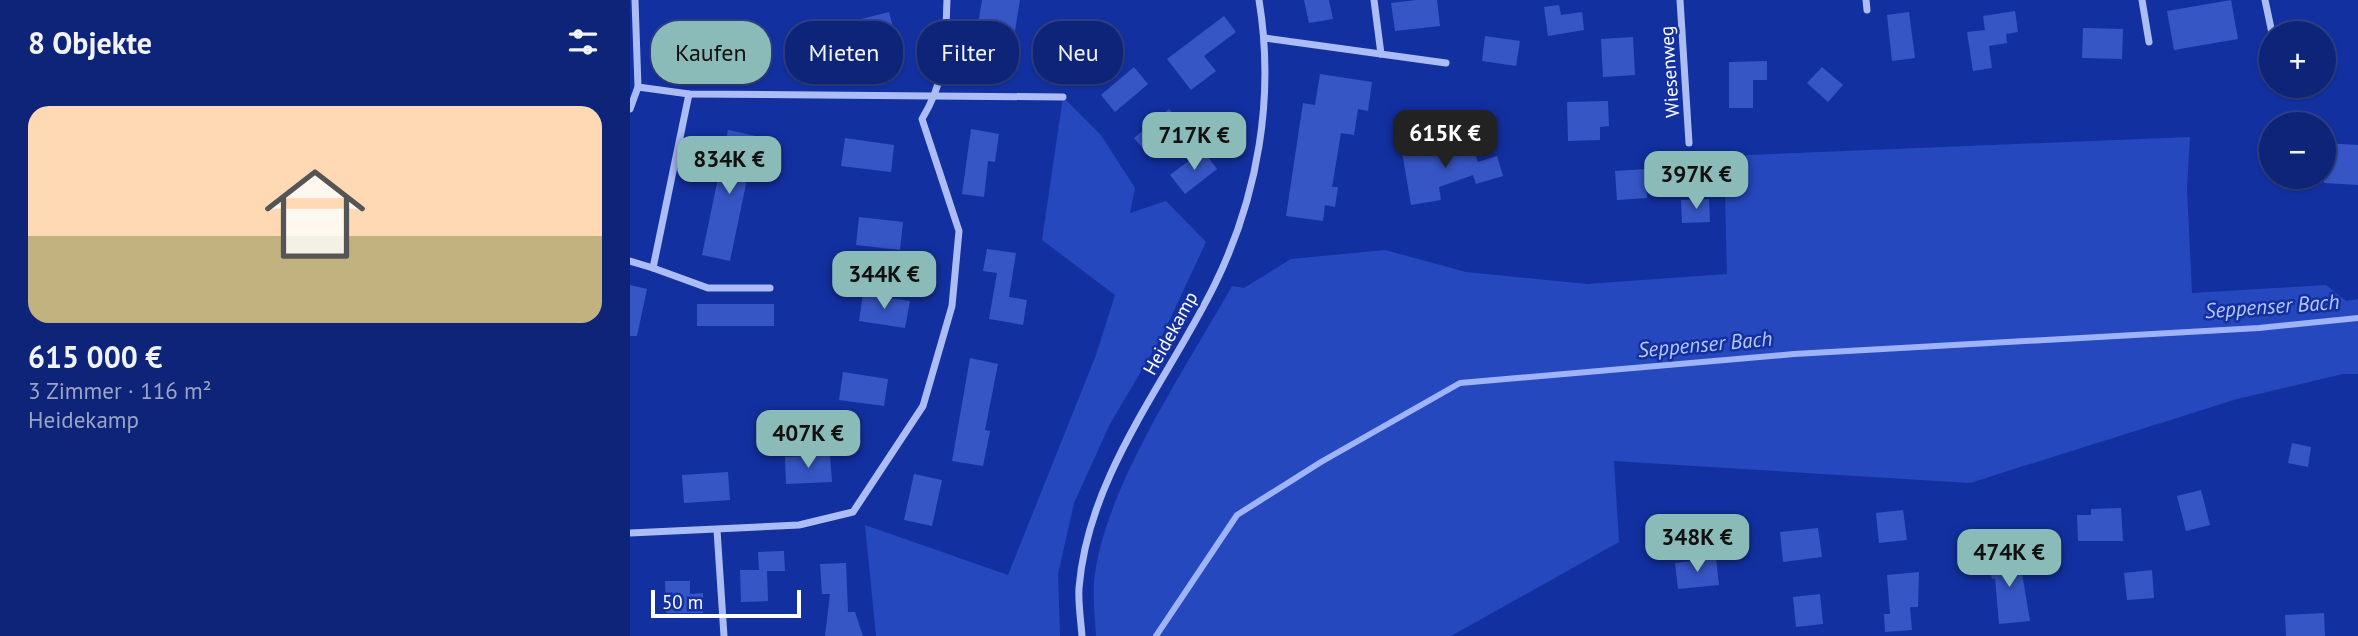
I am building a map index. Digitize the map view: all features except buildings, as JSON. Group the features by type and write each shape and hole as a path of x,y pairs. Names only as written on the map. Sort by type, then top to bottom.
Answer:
{"street":[{"path":"630,109 638,87 635,0"},
{"path":"630,533 800,526 853,512 923,406 952,306 959,231 922,119 937,94 944,58 947,0"},
{"name":"Heidekamp","path":"1082,636 1079,589 1090,533 1105,489 1121,454 1216,283 1250,195 1266,107 1265,38 1259,0"},
{"path":"1374,0 1381,54"},
{"name":"Wiesenweg","path":"1680,0 1689,143"},
{"path":"1866,0 1867,10"},
{"path":"2142,0 2150,42"},
{"path":"2265,0 2269,21"},
{"path":"1265,38 1446,63"},
{"path":"638,87 689,94 1063,97"},
{"path":"653,268 689,94"},
{"path":"630,261 708,288 770,288"},
{"path":"717,530 724,636"}],"shaded area":[{"path":"1063,97 1101,135 1135,188 1130,213 1166,201 1206,242 1164,332 1110,424 1074,503 1058,574 1060,636 876,636 865,525 1008,575 1096,355 1115,295 1042,240"},
{"path":"2190,137 2187,188 2192,293 2326,285 2346,301 2358,299 2358,374 2343,374 2237,399 1970,483 1614,461 1619,542 1451,636 1096,636 1094,582 1101,546 1129,469 1149,430 1232,286 1244,288 1291,259 1385,250 1466,272 1587,284 1727,274 1724,156"}],"waterway":[{"name":"Seppenser Bach","path":"1156,636 1237,515 1321,462 1460,383 1794,354 2259,328 2358,318"}]}
